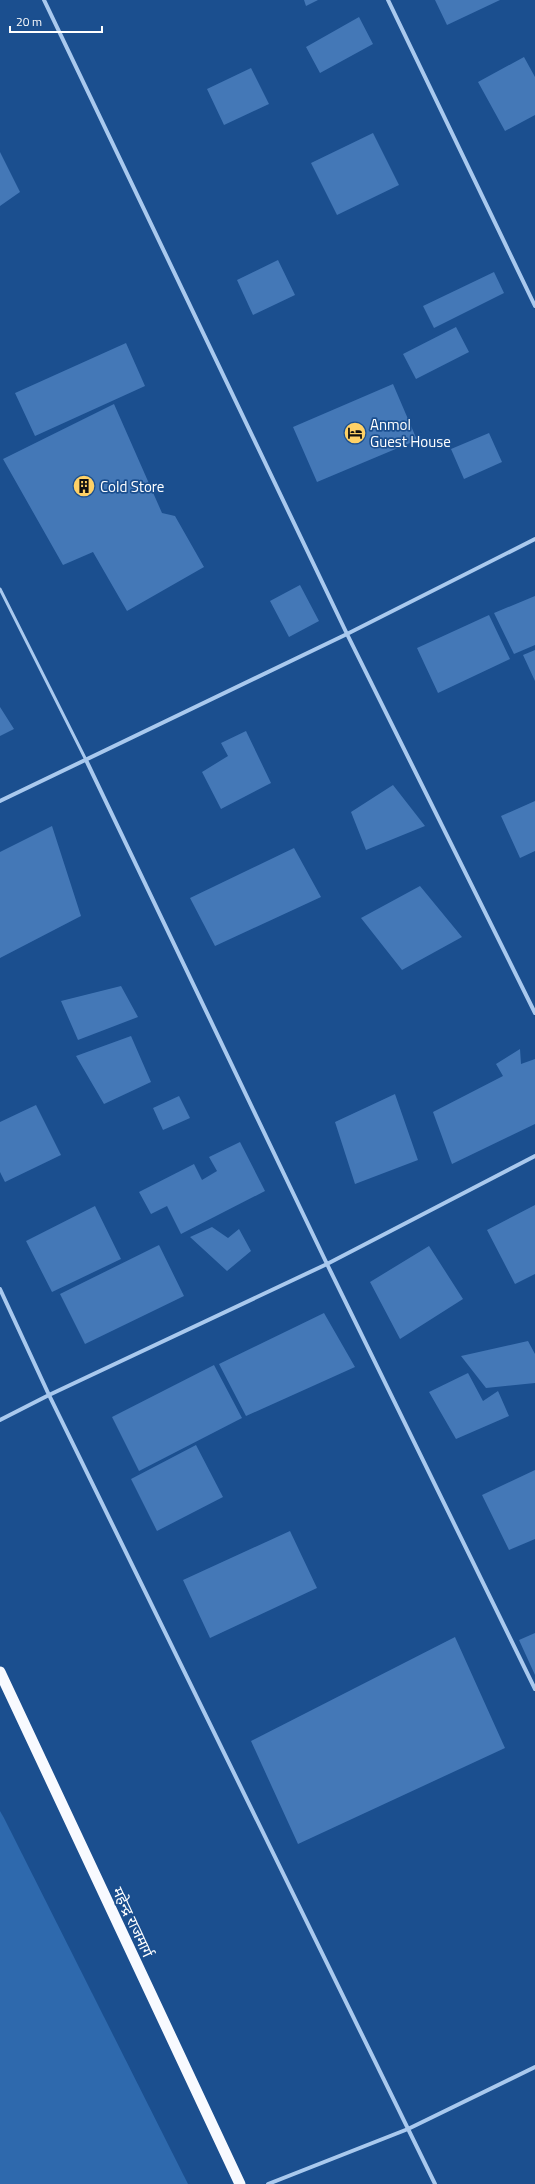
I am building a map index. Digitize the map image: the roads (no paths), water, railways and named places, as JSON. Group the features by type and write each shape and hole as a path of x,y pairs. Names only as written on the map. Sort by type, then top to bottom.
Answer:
{"highway":[{"name":"महेन्द्र राजमार्ग","path":"0,1672 240,2184"}],"street":[{"path":"44,0 347,634 535,1013"},
{"path":"388,0 535,306"},
{"path":"0,801 347,634 535,539"},
{"path":"86,760 327,1264 535,1689"},
{"path":"0,1420 49,1395 327,1264 535,1156"},
{"path":"0,1289 49,1395 435,2184"},
{"path":"268,2184 408,2129 535,2067"}],"lane":[{"path":"0,589 86,760"}],"place":[{"name":"Anmol Guest House","path":"355,433"},
{"name":"Cold Store","path":"84,486"}]}
